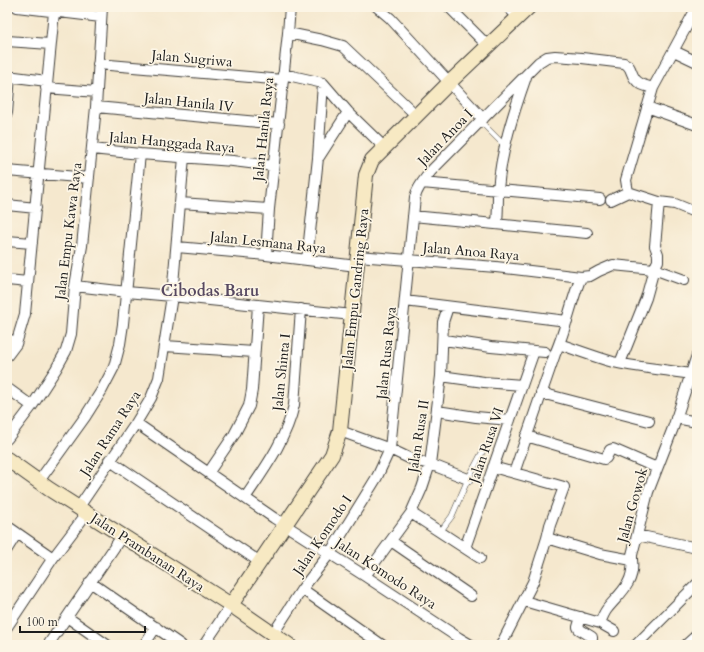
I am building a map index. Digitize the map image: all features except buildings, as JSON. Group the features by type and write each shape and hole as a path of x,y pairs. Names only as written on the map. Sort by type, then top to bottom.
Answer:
{"street":[{"path":"17,7 54,12 102,12"},
{"name":"Jalan Hanila Raya","path":"266,255 273,166 279,124 290,7"},
{"path":"377,7 390,18 450,82 481,120"},
{"path":"449,7 488,46"},
{"name":"Jalan Empu Gandring Raya","path":"231,605 332,455 340,431 366,175 372,160 416,115 488,46 513,12 529,7"},
{"path":"628,192 626,180 653,88 697,7"},
{"path":"7,356 11,341 25,314 54,12"},
{"name":"Jalan Empu Kawa Raya","path":"7,439 32,406 56,369 66,351 70,334 75,286 82,246 92,149 102,12"},
{"path":"288,33 343,46 416,115"},
{"path":"7,41 50,44"},
{"path":"674,51 697,62"},
{"name":"Jalan Anoa I","path":"408,260 415,197 418,189 431,171 539,62 547,57 582,58 624,63 629,66 635,80 653,88"},
{"name":"Jalan Sugriwa","path":"98,64 283,77 323,83"},
{"path":"497,224 498,190 505,146 513,114 527,74"},
{"path":"7,113 8,76 47,85 97,92"},
{"path":"323,83 348,112 384,148"},
{"path":"307,260 318,158 323,83"},
{"name":"Jalan Hanila IV","path":"96,107 279,124"},
{"path":"648,107 697,125"},
{"path":"318,158 348,112"},
{"name":"Jalan Hanggada Raya","path":"92,149 233,161 273,166"},
{"path":"39,481 85,417 114,367 120,344 127,292 140,154"},
{"name":"Jalan Rama Raya","path":"7,627 83,510 109,460 136,423 151,398 160,378 172,296 184,157"},
{"path":"7,171 89,178"},
{"path":"422,183 606,200 628,192 659,202 675,204 697,213"},
{"path":"620,363 646,298 654,269 658,263 659,256 655,246 659,202"},
{"path":"180,203 269,209"},
{"path":"7,205 36,208"},
{"path":"413,216 587,233"},
{"path":"7,241 32,243"},
{"name":"Jalan Lesmana Raya","path":"177,247 307,260 358,261"},
{"name":"Jalan Anoa Raya","path":"358,261 408,260 496,267 581,277"},
{"name":"Jalan Rusa Raya","path":"390,449 408,260"},
{"path":"514,473 581,277 590,276 612,266 654,269 684,280"},
{"path":"7,280 28,282"},
{"path":"75,286 352,315"},
{"path":"405,301 567,321"},
{"path":"209,472 234,435 249,406 258,305"},
{"name":"Jalan Rusa II","path":"365,576 411,513 422,488 430,464 441,376 444,340 443,322 448,307"},
{"name":"Jalan Shinta I","path":"245,498 277,450 292,416 302,309"},
{"path":"444,340 492,347 545,352"},
{"path":"559,344 620,363 690,374"},
{"path":"165,346 254,352"},
{"name":"Jalan Rusa VI","path":"465,548 534,351"},
{"name":"Jalan Gowok","path":"547,538 600,554 632,560 643,506 676,418 697,355"},
{"path":"441,376 484,382 522,385"},
{"path":"7,388 32,406"},
{"path":"541,393 649,421"},
{"path":"437,411 510,420"},
{"path":"676,418 697,422"},
{"name":"Jalan Komodo Raya","path":"136,423 209,472 285,526 330,553 471,645"},
{"path":"340,431 390,449 413,460 430,464 468,479"},
{"path":"526,436 604,459 610,450 614,449 657,468"},
{"name":"Jalan Komodo I","path":"273,634 302,590 330,553 377,477 390,449"},
{"name":"Jalan Prambanan Raya","path":"7,459 49,489 231,605 289,645"},
{"path":"109,460 260,562"},
{"path":"493,467 564,486 550,525 533,582 500,645"},
{"path":"411,513 480,558"},
{"path":"7,526 53,558"},
{"path":"7,549 17,533"},
{"path":"638,534 697,548"},
{"path":"48,645 122,536"},
{"path":"391,542 471,596"},
{"path":"600,623 607,609 618,598 631,577 633,570 632,560"},
{"path":"90,582 181,645"},
{"path":"636,645 697,584"},
{"path":"302,590 382,645"},
{"path":"524,600 600,623 614,631"},
{"path":"204,645 231,605"},
{"path":"67,617 94,641 107,645"},
{"path":"581,617 578,627 592,637 590,645"},
{"path":"144,645 156,628"},
{"path":"686,645 697,635"}],"lane":[{"path":"481,120 505,146"},
{"path":"440,532 452,516 468,479 485,447"}],"district":[{"name":"Cibodas Baru","path":"210,290"}]}
